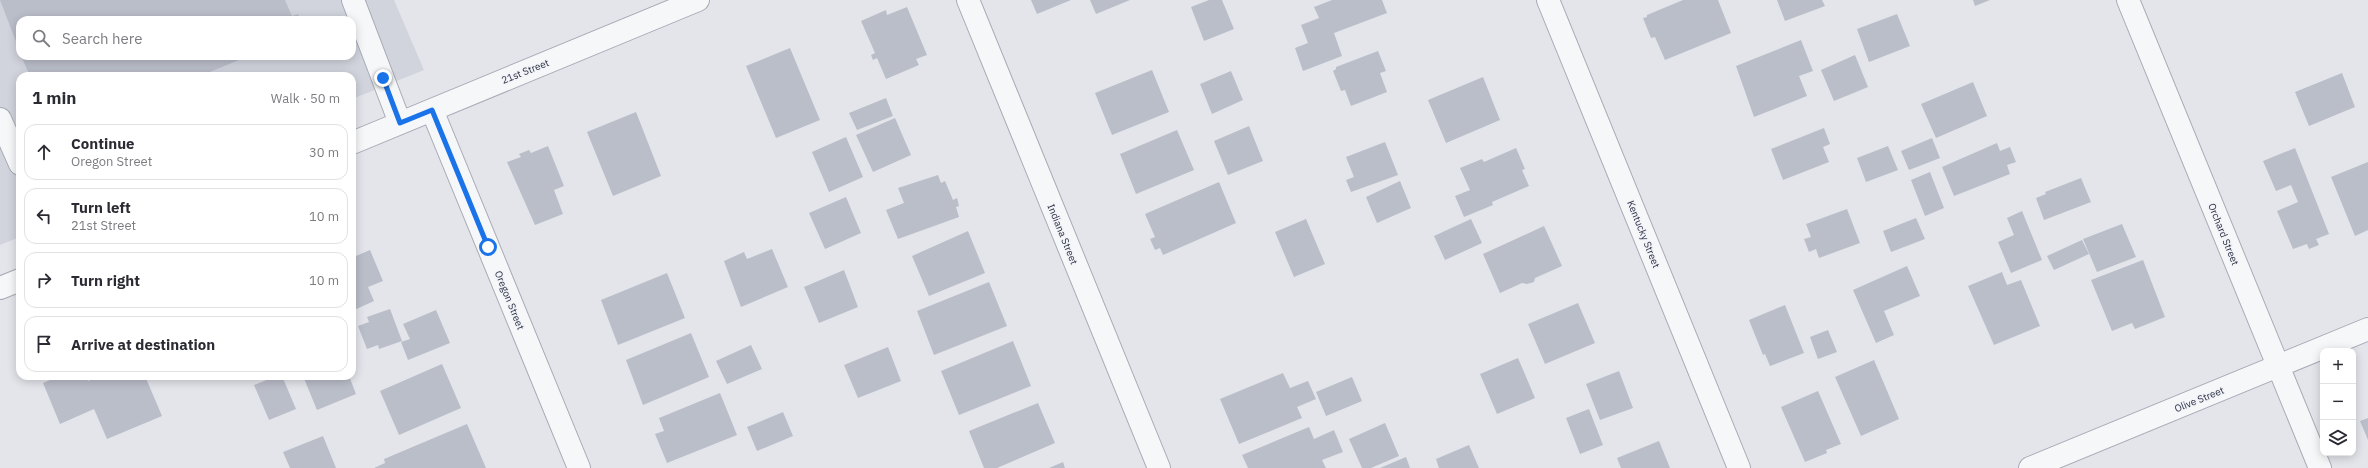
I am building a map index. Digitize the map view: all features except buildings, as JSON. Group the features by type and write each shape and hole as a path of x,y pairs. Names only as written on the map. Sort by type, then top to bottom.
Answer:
{"street":[{"path":"353,0 400,123"},
{"name":"21st Street","path":"356,141 698,0"},
{"name":"Indiana Street","path":"968,0 1159,468"},
{"name":"Kentucky Street","path":"1548,0 1739,468"},
{"name":"Orchard Street","path":"2128,0 2320,468"},
{"name":"Oregon Street","path":"432,110 579,468"},
{"path":"1,123 16,155"},
{"path":"0,288 16,282"},
{"name":"Olive Street","path":"2030,468 2368,329"}],"shaded area":[{"path":"0,0 394,0 424,70 356,97 356,72 16,72 16,239 0,245"}],"route":[{"path":"383,78 400,123 432,110 488,247"}]}
